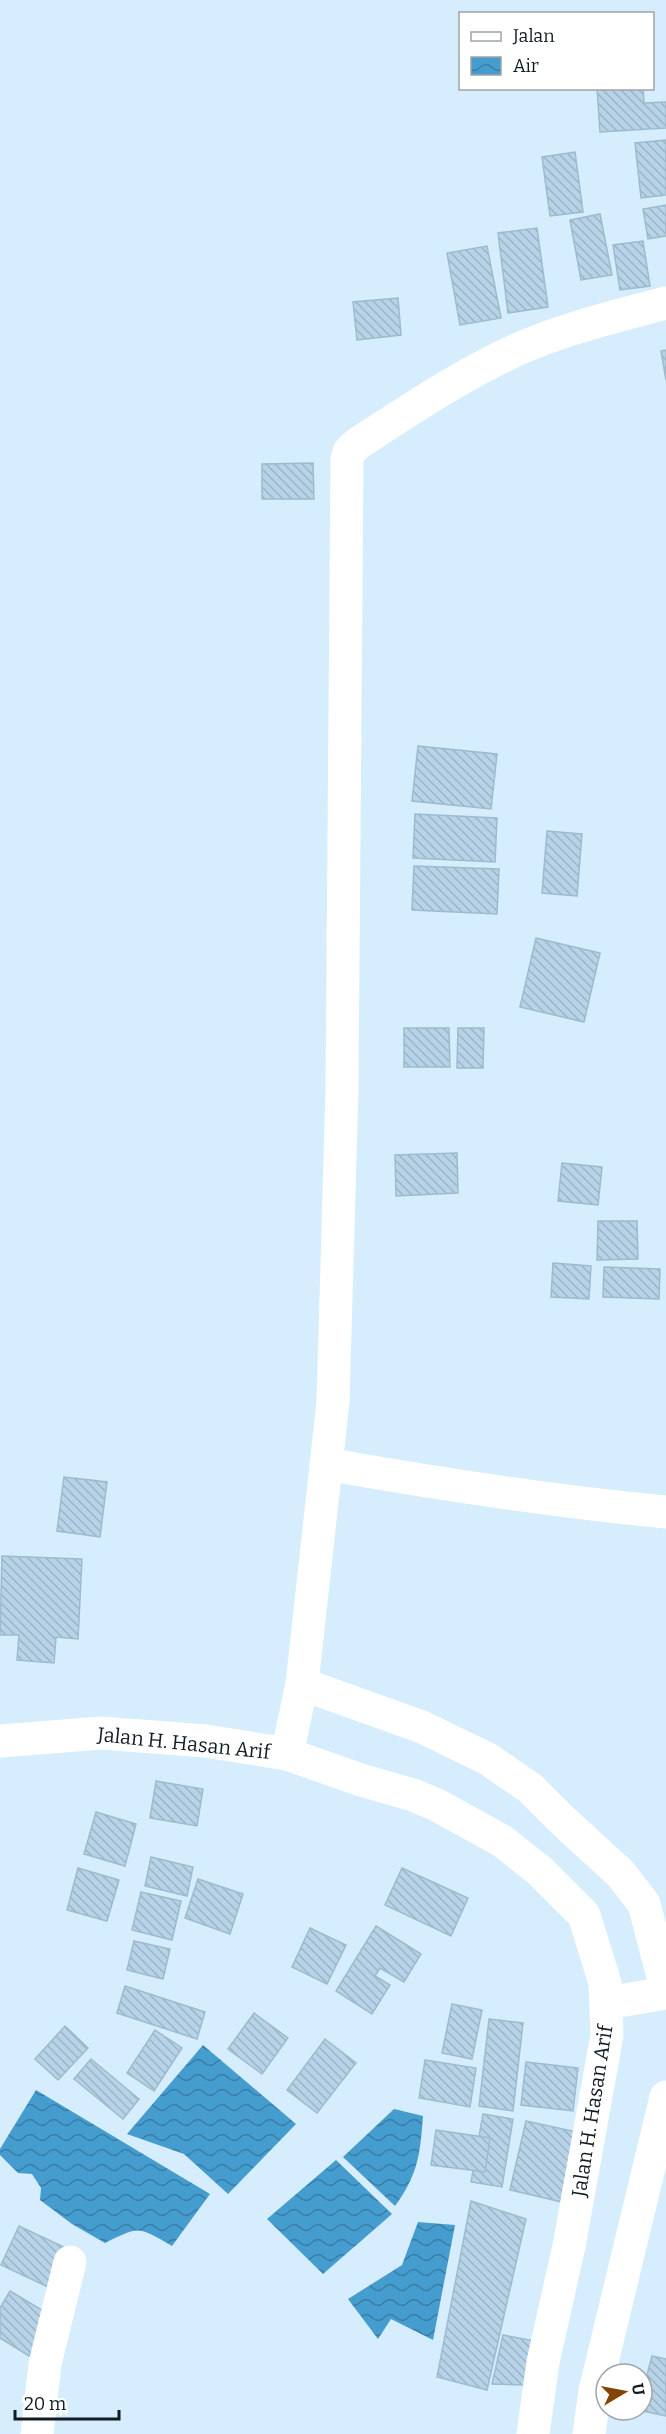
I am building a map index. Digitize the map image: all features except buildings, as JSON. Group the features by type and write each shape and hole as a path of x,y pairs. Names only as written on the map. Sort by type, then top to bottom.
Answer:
{"street":[{"path":"289,1744 300,1693 333,1402 342,1089 346,466 349,452 357,444 440,389 515,350 607,319 666,303"},
{"path":"326,1464 456,1487 581,1504 666,1512"},
{"path":"300,1693 422,1727 488,1759 530,1788 621,1874 644,1904 654,1937 645,1995"},
{"name":"Jalan H. Hasan Arif","path":"0,1741 101,1733 206,1741 289,1744 360,1779 437,1805 502,1841 532,1865 584,1915 605,1983 645,1995 607,2035 569,2246 543,2362 533,2434"},
{"path":"590,2434 595,2391 666,2097"},
{"path":"37,2434 45,2364 70,2262"}],"water":[{"path":"203,2045 296,2124 228,2194 184,2154 127,2134"},
{"path":"36,2090 210,2194 172,2246 152,2235 138,2231 125,2233 105,2243 72,2224 40,2200 41,2188 32,2174 18,2173 0,2155 0,2149"},
{"path":"394,2109 423,2116 421,2142 413,2174 395,2206 343,2157"},
{"path":"336,2160 392,2214 323,2274 267,2219"},
{"path":"418,2222 455,2225 433,2340 391,2319 378,2339 348,2299 402,2265"}]}
